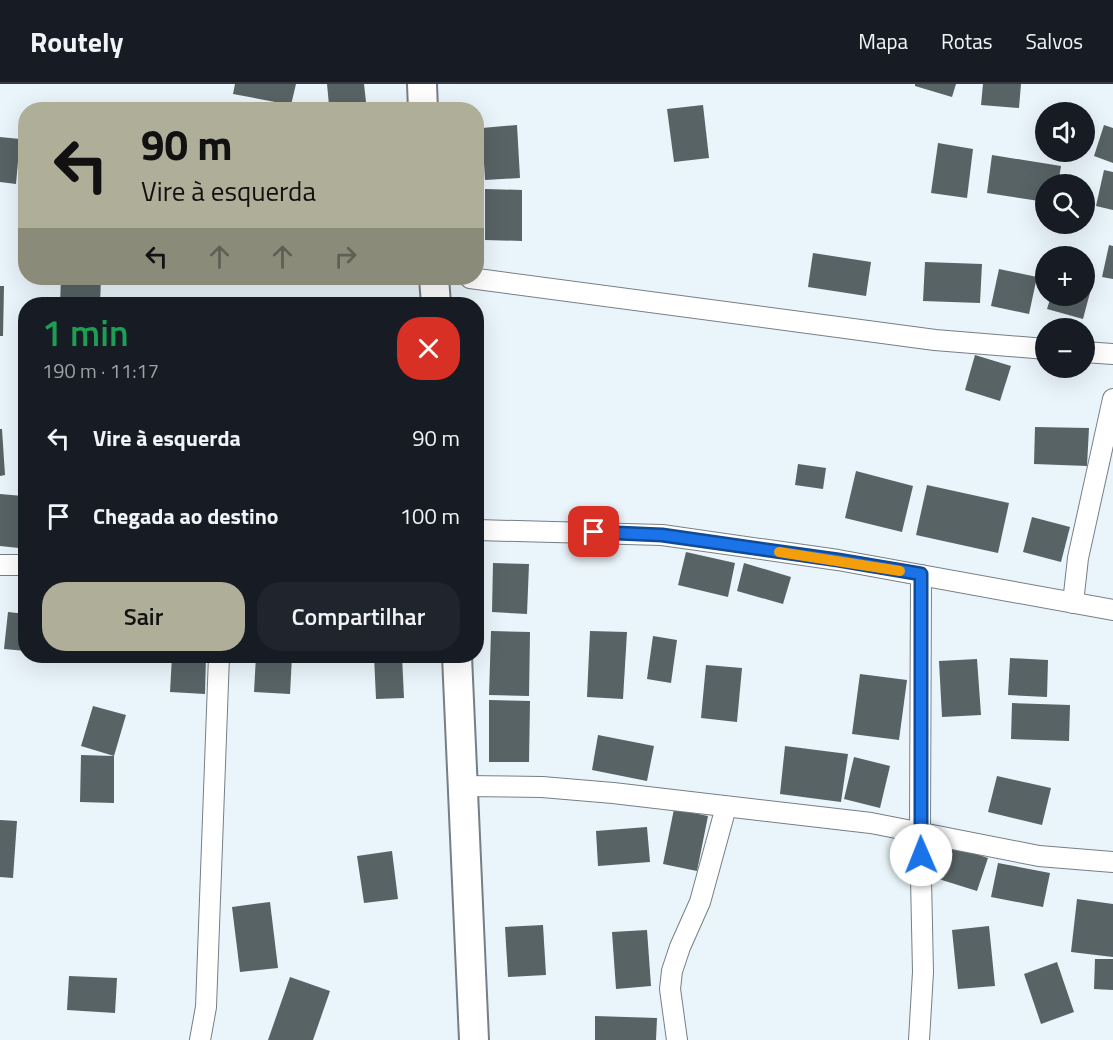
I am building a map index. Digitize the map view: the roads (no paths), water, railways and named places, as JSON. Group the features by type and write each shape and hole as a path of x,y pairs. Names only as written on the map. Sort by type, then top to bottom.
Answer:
{"main road":[{"path":"422,84 423,102"},
{"path":"457,663 474,1040"}],"street":[{"path":"484,280 934,340 1035,348"},
{"path":"1095,353 1113,354"},
{"path":"1073,603 1078,558 1113,399"},
{"path":"484,530 662,535 838,560 1113,610"},
{"path":"0,565 18,565"},
{"path":"920,1040 923,972 920,832 921,574"},
{"path":"200,1040 206,1007 219,663"},
{"path":"461,786 542,787 613,793 871,823 1039,856 1113,862"},
{"path":"676,1040 670,989 672,971 700,902 726,807"}]}
